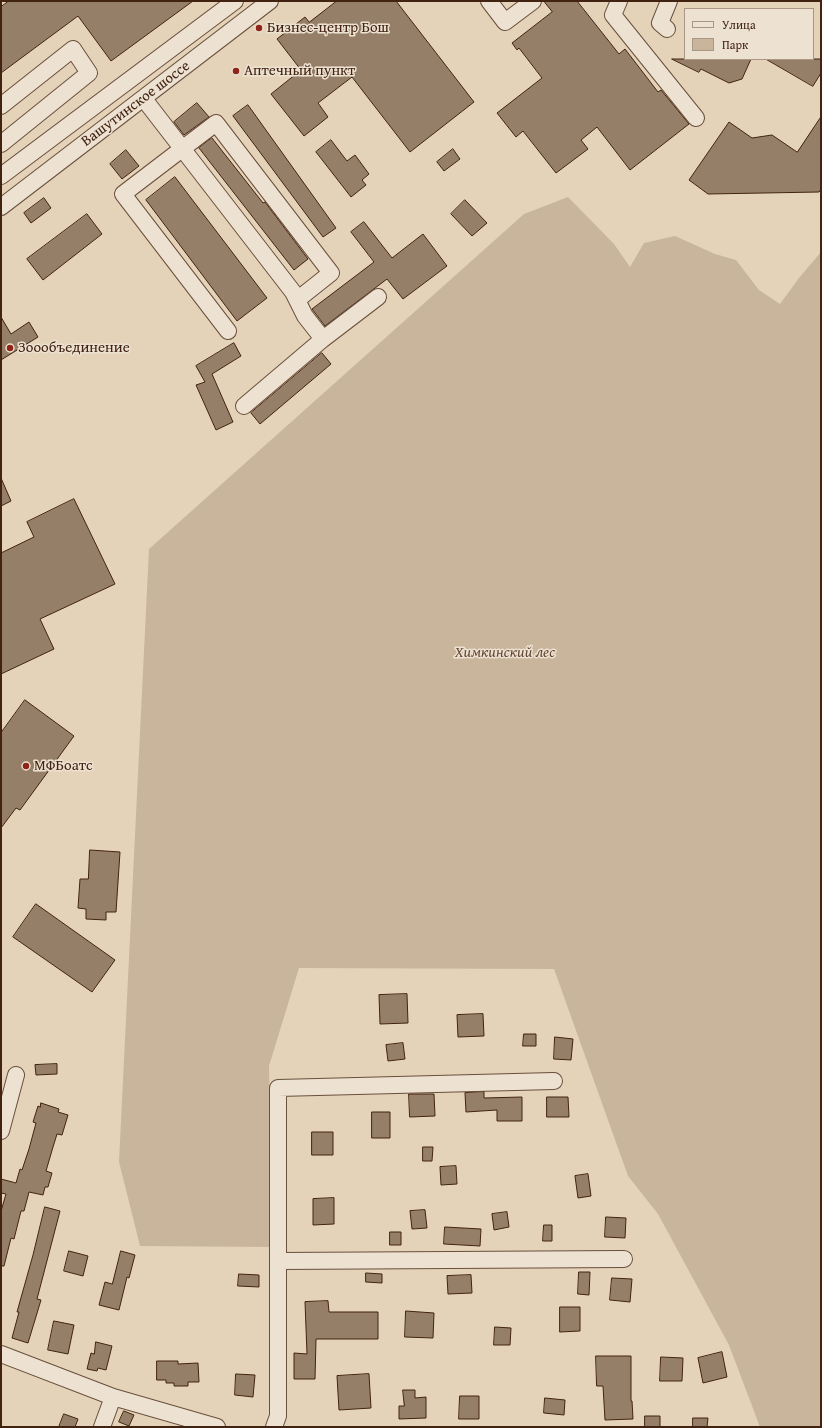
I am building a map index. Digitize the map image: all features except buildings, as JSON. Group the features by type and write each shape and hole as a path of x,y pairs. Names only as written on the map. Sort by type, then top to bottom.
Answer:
{"street":[{"path":"1,176 235,1"},
{"name":"Вашутинское шоссе","path":"1,207 270,1"},
{"path":"489,1 505,22 533,1"},
{"path":"620,1 613,15 696,118"},
{"path":"667,29 660,23 669,1"},
{"path":"1,106 73,49 89,73 1,144"},
{"path":"144,99 293,292 305,316 323,339"},
{"path":"228,331 123,194 216,123 331,273 297,300"},
{"path":"244,406 323,339 378,297"},
{"path":"1,1131 16,1075"},
{"path":"274,1427 278,1416 278,1088 554,1081"},
{"path":"278,1261 624,1259"},
{"path":"1,1354 113,1397 208,1426"},
{"path":"102,1427 113,1397"}],"green space":[{"name":"Химкинский лес","path":"568,197 614,244 630,267 644,243 675,236 715,254 736,260 759,290 780,304 821,252 821,1427 760,1427 729,1345 658,1214 628,1176 554,969 299,968 269,1066 272,1247 140,1246 119,1162 149,549 524,214"}],"place":[{"name":"Бизнес-центр Бош","path":"259,28"},
{"name":"Аптечный пункт","path":"236,71"},
{"name":"Зоообъединение","path":"10,348"},
{"name":"МФБоатс","path":"26,766"}]}
